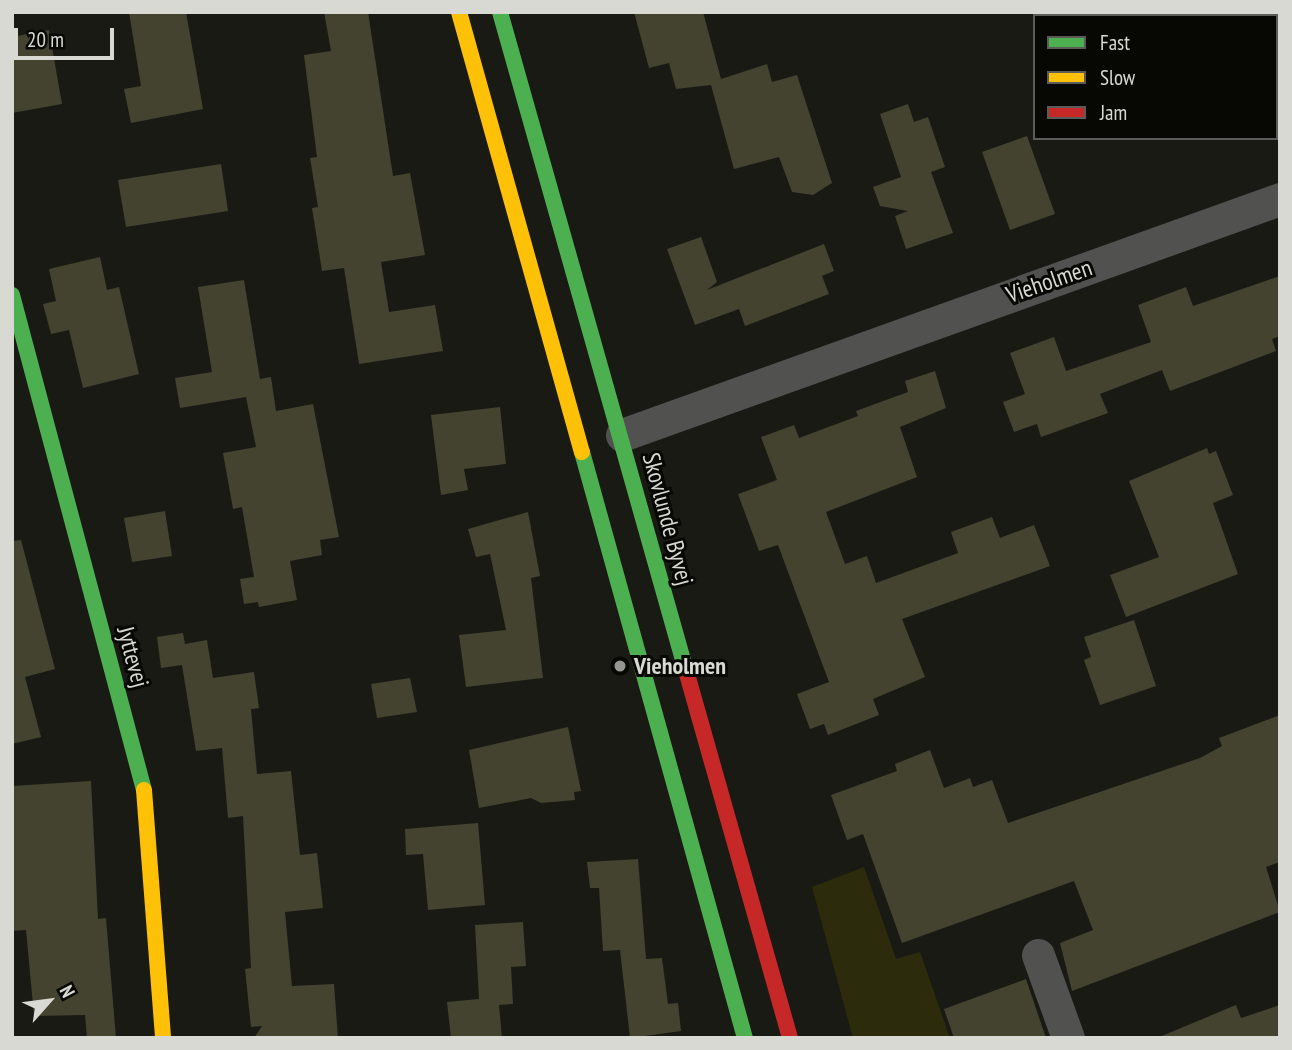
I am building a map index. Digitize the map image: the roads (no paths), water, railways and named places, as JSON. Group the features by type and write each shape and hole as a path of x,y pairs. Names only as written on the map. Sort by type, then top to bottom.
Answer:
{"main road":[{"path":"459,12 745,1038"},
{"name":"Skovlunde Byvej","path":"500,12 622,435 790,1038"},
{"name":"Jyttevej","path":"12,295 144,789 163,1038"}],"street":[{"name":"Vieholmen","path":"622,435 1280,199"},
{"path":"1038,955 1068,1038"}],"place":[{"name":"Vieholmen","path":"620,666"}]}
